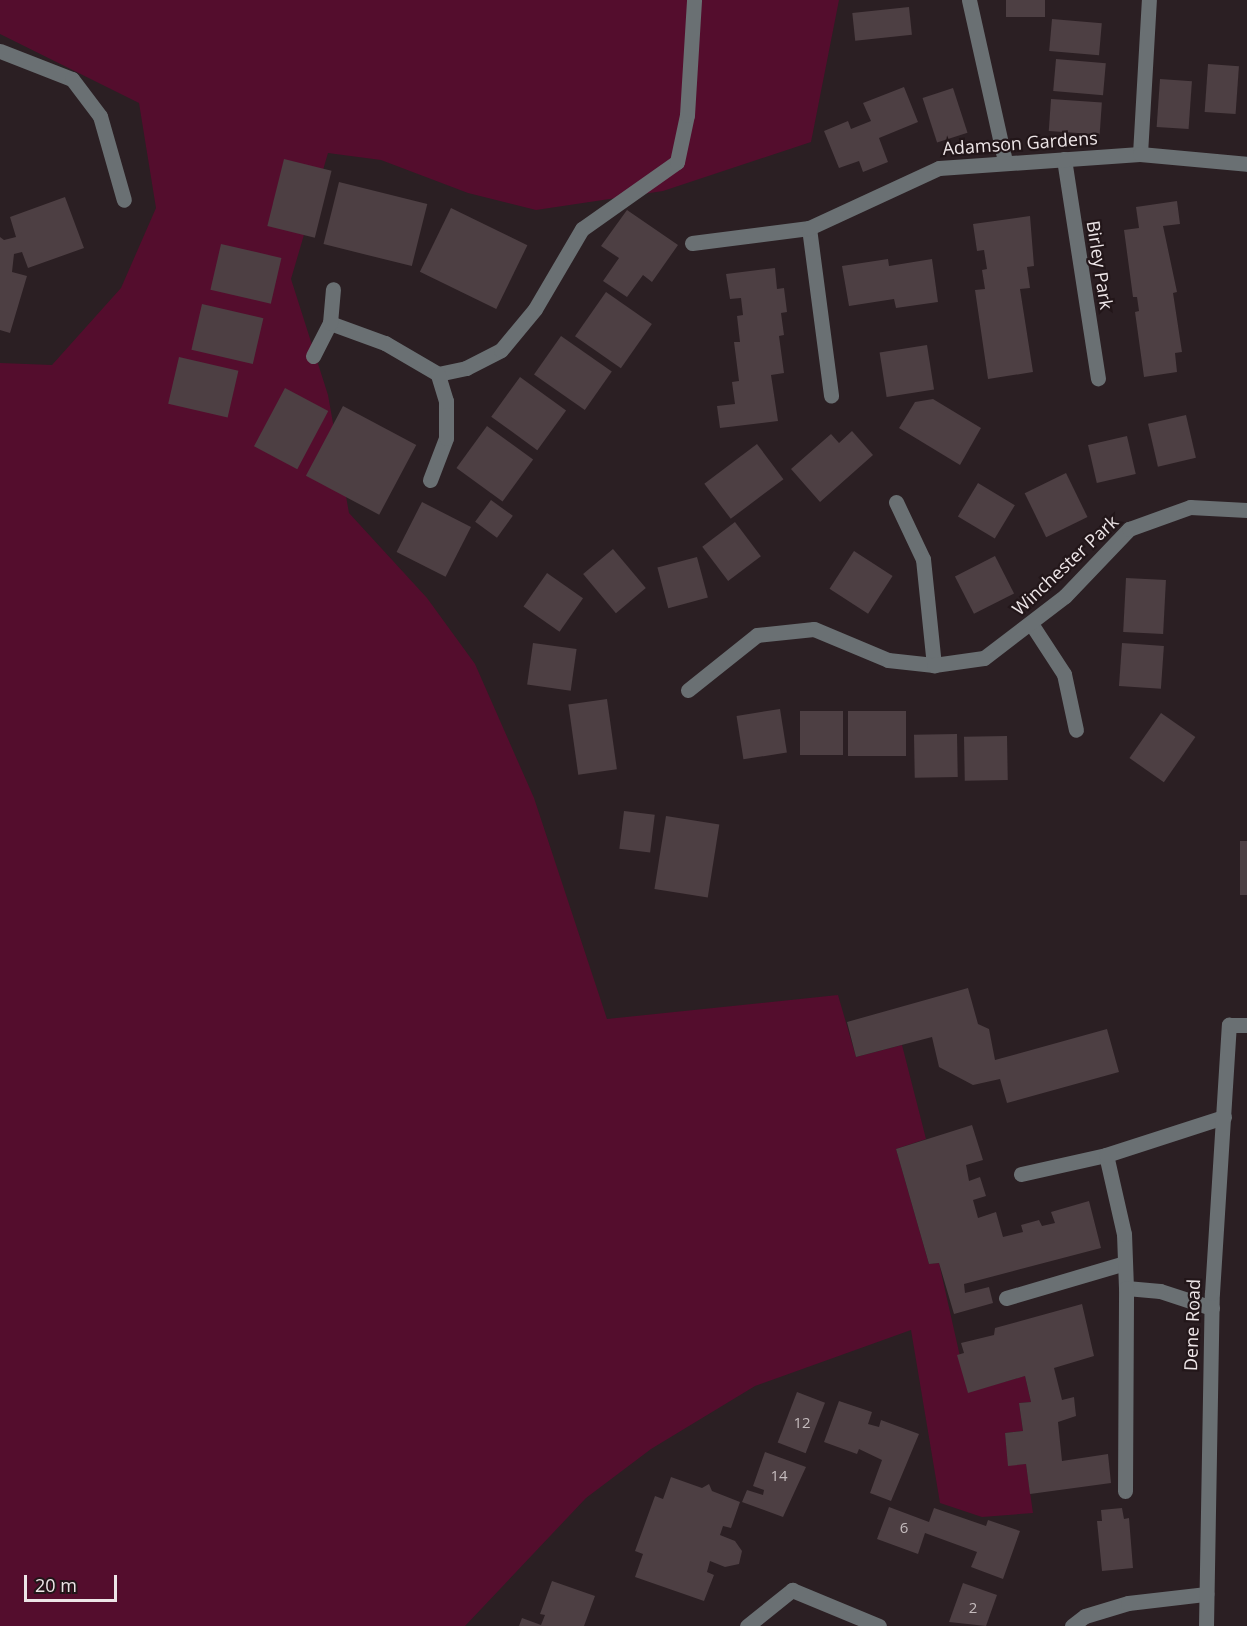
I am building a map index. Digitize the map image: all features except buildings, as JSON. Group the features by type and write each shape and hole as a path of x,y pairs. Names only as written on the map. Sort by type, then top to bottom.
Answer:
{"street":[{"path":"330,323 385,343 438,374 466,368 501,350 535,309 582,229 677,162 687,115 694,0"},
{"path":"969,0 968,12 1005,161"},
{"path":"1140,154 1149,0"},
{"path":"0,51 72,79 100,116 124,200"},
{"name":"Adamson Gardens","path":"692,243 809,228 939,168 1005,161 1140,154 1247,164"},
{"name":"Birley Park","path":"1064,159 1098,378"},
{"path":"809,228 831,396"},
{"path":"313,356 330,323 333,289"},
{"path":"430,480 446,438 446,401 438,374"},
{"path":"897,502 923,559 934,665"},
{"name":"Winchester Park","path":"688,690 757,634 814,629 888,660 934,665 984,658 1032,625 1129,529 1190,507 1247,510"},
{"path":"1032,625 1064,674 1076,730"},
{"name":"Dene Road","path":"1206,1626 1212,1308 1229,1025 1247,1025"},
{"path":"1021,1174 1106,1155 1224,1117"},
{"path":"1106,1155 1125,1263 1125,1491"},
{"path":"1006,1298 1125,1263"},
{"path":"1126,1288 1160,1291 1212,1308"},
{"path":"747,1626 792,1590 879,1626"},
{"path":"1072,1626 1085,1616 1128,1603 1206,1594"}],"shaded area":[{"path":"0,0 839,0 811,142 663,191 536,210 468,193 381,160 328,153 291,279 328,395 349,513 427,598 475,664 534,798 607,1019 838,995 856,1057 902,1045 926,1139 896,1149 929,1264 939,1263 968,1392 1025,1376 1031,1402 1019,1403 1023,1431 1005,1433 1009,1465 1026,1464 1033,1513 982,1517 940,1503 911,1330 755,1386 651,1449 586,1498 465,1626 0,1626 0,363 52,365 121,288 156,208 139,103 0,34"}]}
